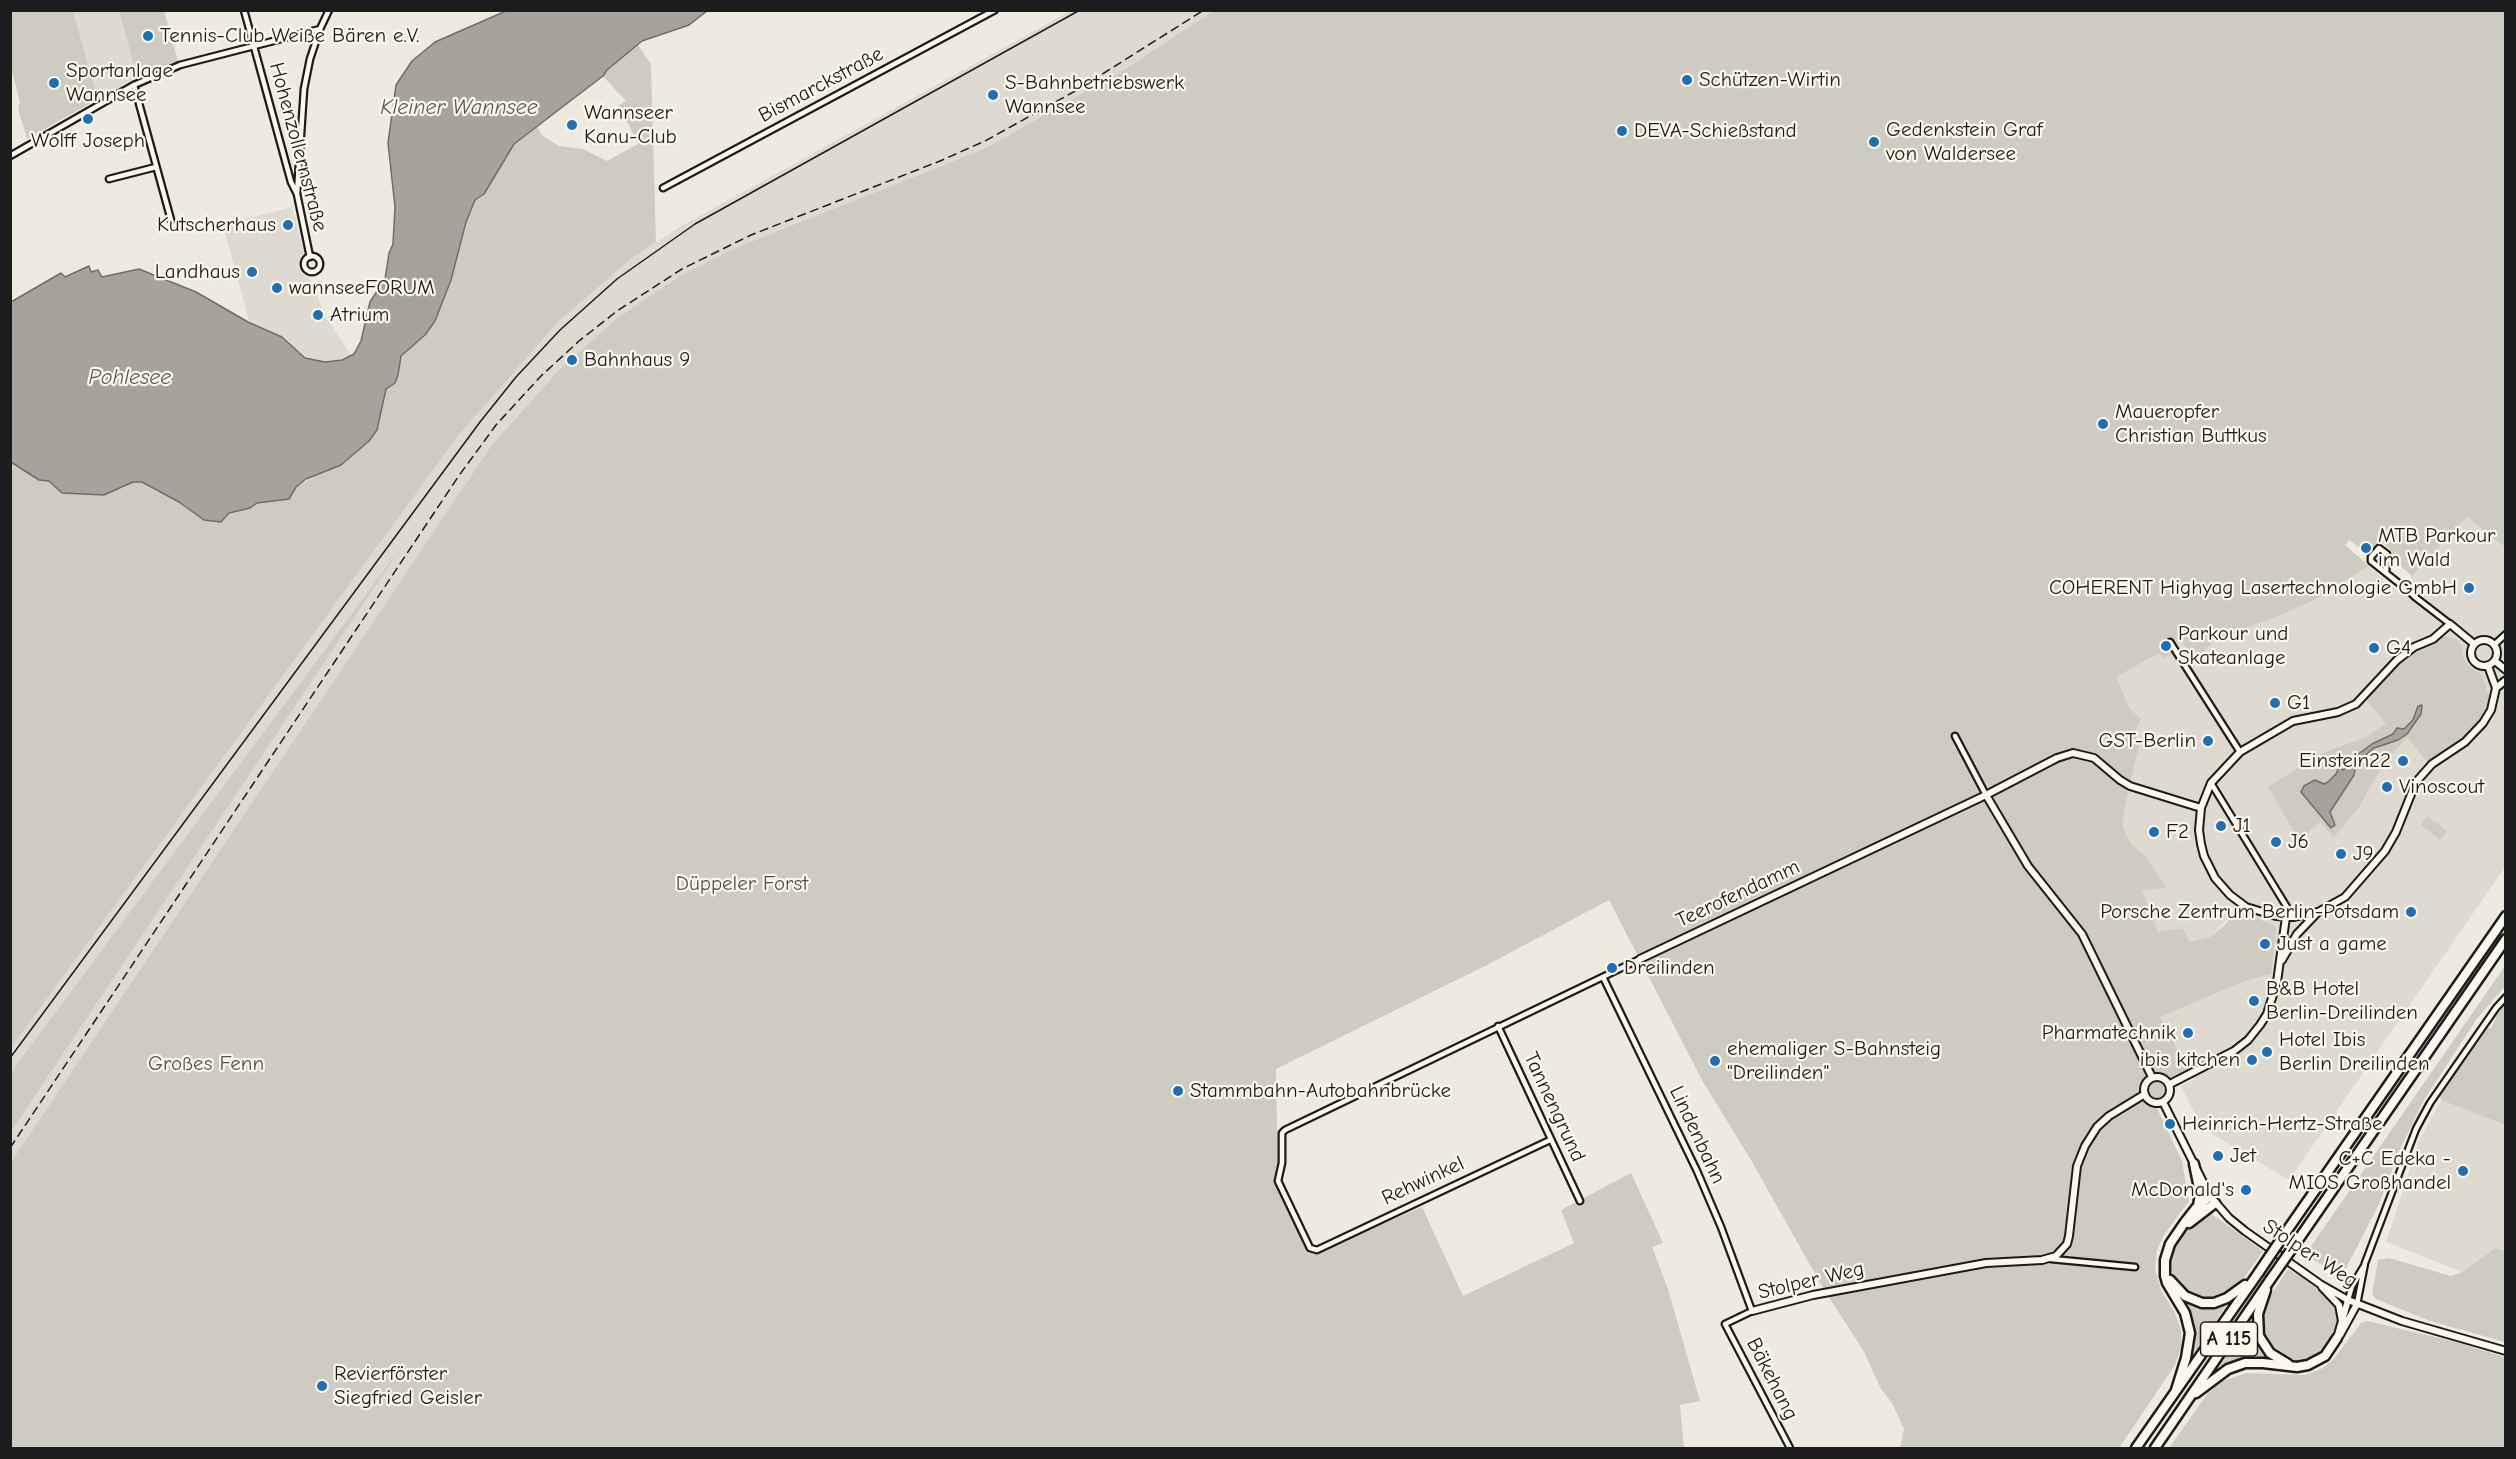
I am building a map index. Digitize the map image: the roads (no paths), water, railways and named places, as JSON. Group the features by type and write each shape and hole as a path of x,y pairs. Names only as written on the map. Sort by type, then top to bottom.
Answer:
{"highway":[{"name":"A 115","path":"2136,1449 2505,916"},
{"name":"A 115","path":"2155,1449 2505,939"},
{"path":"2176,1390 2186,1358 2190,1334 2185,1313 2167,1283 2164,1269 2170,1244 2198,1206 2200,1193 2194,1164"},
{"path":"2198,1206 2212,1200"},
{"path":"2179,1231 2212,1200"},
{"path":"2164,1269 2176,1290 2202,1303 2214,1303 2227,1298 2256,1275"},
{"path":"2270,1280 2258,1314 2259,1336 2270,1353 2282,1362 2297,1367"},
{"path":"2189,1399 2222,1373 2245,1363 2297,1367 2308,1365 2325,1356 2337,1338"}],"street":[{"name":"Hohenzollernstraße","path":"244,10 291,182 297,194 310,257"},
{"path":"297,194 304,89 320,29 329,10"},
{"name":"Bismarckstraße","path":"663,188 995,10"},
{"path":"10,156 134,85 180,64 320,29"},
{"path":"134,85 171,220"},
{"path":"109,179 156,167"},
{"path":"2386,573 2387,554 2379,548 2371,556 2371,561 2474,644"},
{"path":"2318,912 2286,917 2258,912 2246,907 2230,895 2215,878 2204,856 2199,830 2202,808 2211,783 2240,752 2293,721 2338,712 2356,704 2397,660 2414,647 2433,639 2450,624"},
{"path":"2495,644 2505,634"},
{"path":"2486,640 2495,644 2498,653 2495,661 2488,666 2480,666 2473,660 2471,652 2474,644 2486,640"},
{"path":"2170,642 2240,752"},
{"path":"2495,661 2505,670"},
{"path":"2281,963 2297,934 2318,912 2345,897 2385,851 2396,832 2416,782 2432,764 2453,752 2480,728 2491,710 2496,688 2488,666"},
{"path":"2496,688 2505,680"},
{"path":"1955,736 1986,795 2028,866 2082,934 2152,1077"},
{"name":"Teerofendamm","path":"1310,1248 1278,1181 1282,1163 1282,1133 1289,1128 1498,1026 1986,795 2057,758 2078,753 2094,758 2130,786 2202,808"},
{"path":"2211,783 2294,916"},
{"path":"2169,1084 2224,1057 2250,1037 2267,1014 2281,963 2286,917"},
{"name":"Lindenbahn","path":"1604,976 1705,1188 1752,1311"},
{"path":"2337,1338 2357,1304 2365,1263 2416,1129 2430,1103 2505,998"},
{"name":"Tannengrund","path":"1498,1026 1580,1201"},
{"path":"2152,1077 2164,1078 2169,1084 2170,1094 2163,1102 2154,1102 2145,1094 2146,1082 2152,1077"},
{"path":"2049,1258 2061,1252 2069,1236 2077,1167 2085,1146 2097,1127 2109,1116 2145,1094"},
{"name":"Stolper Weg","path":"2163,1102 2212,1200 2229,1218 2320,1284 2348,1300 2402,1321 2505,1351"},
{"name":"Rehwinkel","path":"1310,1248 1317,1250 1550,1140"},
{"name":"Stolper Weg","path":"1725,1324 1752,1311 1788,1300 1986,1263 2049,1258 2135,1267"},
{"path":"2337,1338 2356,1278 2365,1263"},
{"path":"2320,1284 2339,1305 2342,1321"},
{"name":"Bäkehang","path":"1725,1324 1790,1449"}],"water":[{"name":"Pohlesee","path":"506,11 707,11 689,25 642,41 603,76 514,144 484,194 475,200 466,222 451,280 435,321 425,335 401,356 395,383 386,389 377,430 369,441 341,465 306,479 296,487 289,499 257,503 250,508 229,513 221,522 204,520 179,502 142,482 133,482 104,495 62,493 49,481 39,480 11,462 11,302 61,273 65,277 89,266 91,272 98,270 102,277 139,269 196,292 248,322 282,337 305,358 325,362 342,360 354,354 361,341 370,302 385,279 389,253 393,244 395,207 388,143 396,85 412,61 435,42"},
{"path":"2422,705 2421,714 2407,734 2398,740 2374,748 2356,763 2354,775 2330,812 2335,825 2331,828 2301,792 2304,786 2315,780 2324,784 2328,782 2339,767 2343,770 2348,766 2346,763 2372,744 2393,734 2397,728 2404,729 2413,720 2418,706"}],"tram line":[{"path":"10,1058 480,422 516,377 560,330 617,279 695,224 1080,10"}],"railway":[{"path":"10,1148 458,477 496,425 541,376 579,341 617,311 682,269 751,235 985,141 1077,90 1204,10"}],"place":[{"name":"Tennis-Club Weiße Bären e.V.","path":"148,36"},
{"name":"Schützen-Wirtin","path":"1687,80"},
{"name":"Sportanlage Wannsee","path":"54,83"},
{"name":"S-Bahnbetriebswerk Wannsee","path":"993,95"},
{"name":"Wolff Joseph","path":"88,119"},
{"name":"Wannseer Kanu-Club","path":"572,125"},
{"name":"DEVA-Schießstand","path":"1622,131"},
{"name":"Gedenkstein Graf von Waldersee","path":"1874,142"},
{"name":"Kutscherhaus","path":"288,225"},
{"name":"Landhaus","path":"252,272"},
{"name":"wannseeFORUM","path":"277,288"},
{"name":"Atrium","path":"318,315"},
{"name":"Bahnhaus 9","path":"572,360"},
{"name":"Maueropfer Christian Buttkus","path":"2103,424"},
{"name":"MTB Parkour im Wald","path":"2366,548"},
{"name":"COHERENT Highyag Lasertechnologie GmbH","path":"2469,588"},
{"name":"Parkour und Skateanlage","path":"2166,646"},
{"name":"G4","path":"2374,648"},
{"name":"G1","path":"2275,703"},
{"name":"GST-Berlin","path":"2208,741"},
{"name":"Einstein22","path":"2403,761"},
{"name":"Vinoscout","path":"2387,787"},
{"name":"J1","path":"2221,826"},
{"name":"F2","path":"2154,832"},
{"name":"J6","path":"2276,842"},
{"name":"J9","path":"2341,854"},
{"name":"Porsche Zentrum Berlin-Potsdam","path":"2411,912"},
{"name":"Just a game","path":"2265,944"},
{"name":"Dreilinden","path":"1612,968"},
{"name":"B&B Hotel Berlin-Dreilinden","path":"2254,1001"},
{"name":"Pharmatechnik","path":"2188,1033"},
{"name":"Hotel Ibis Berlin Dreilinden","path":"2267,1052"},
{"name":"ibis kitchen","path":"2252,1060"},
{"name":"ehemaliger S-Bahnsteig \"Dreilinden\"","path":"1715,1061"},
{"name":"Stammbahn-Autobahnbrücke","path":"1178,1091"},
{"name":"Heinrich-Hertz-Straße","path":"2170,1124"},
{"name":"Jet","path":"2218,1156"},
{"name":"C+C Edeka - MIOS Großhandel","path":"2463,1171"},
{"name":"McDonald's","path":"2246,1190"},
{"name":"Revierförster Siegfried Geisler","path":"322,1386"}],"water label":[{"name":"Kleiner Wannsee","path":"459,108"}],"park label":[{"name":"Düppeler Forst","path":"742,884"},
{"name":"Großes Fenn","path":"206,1064"}]}
